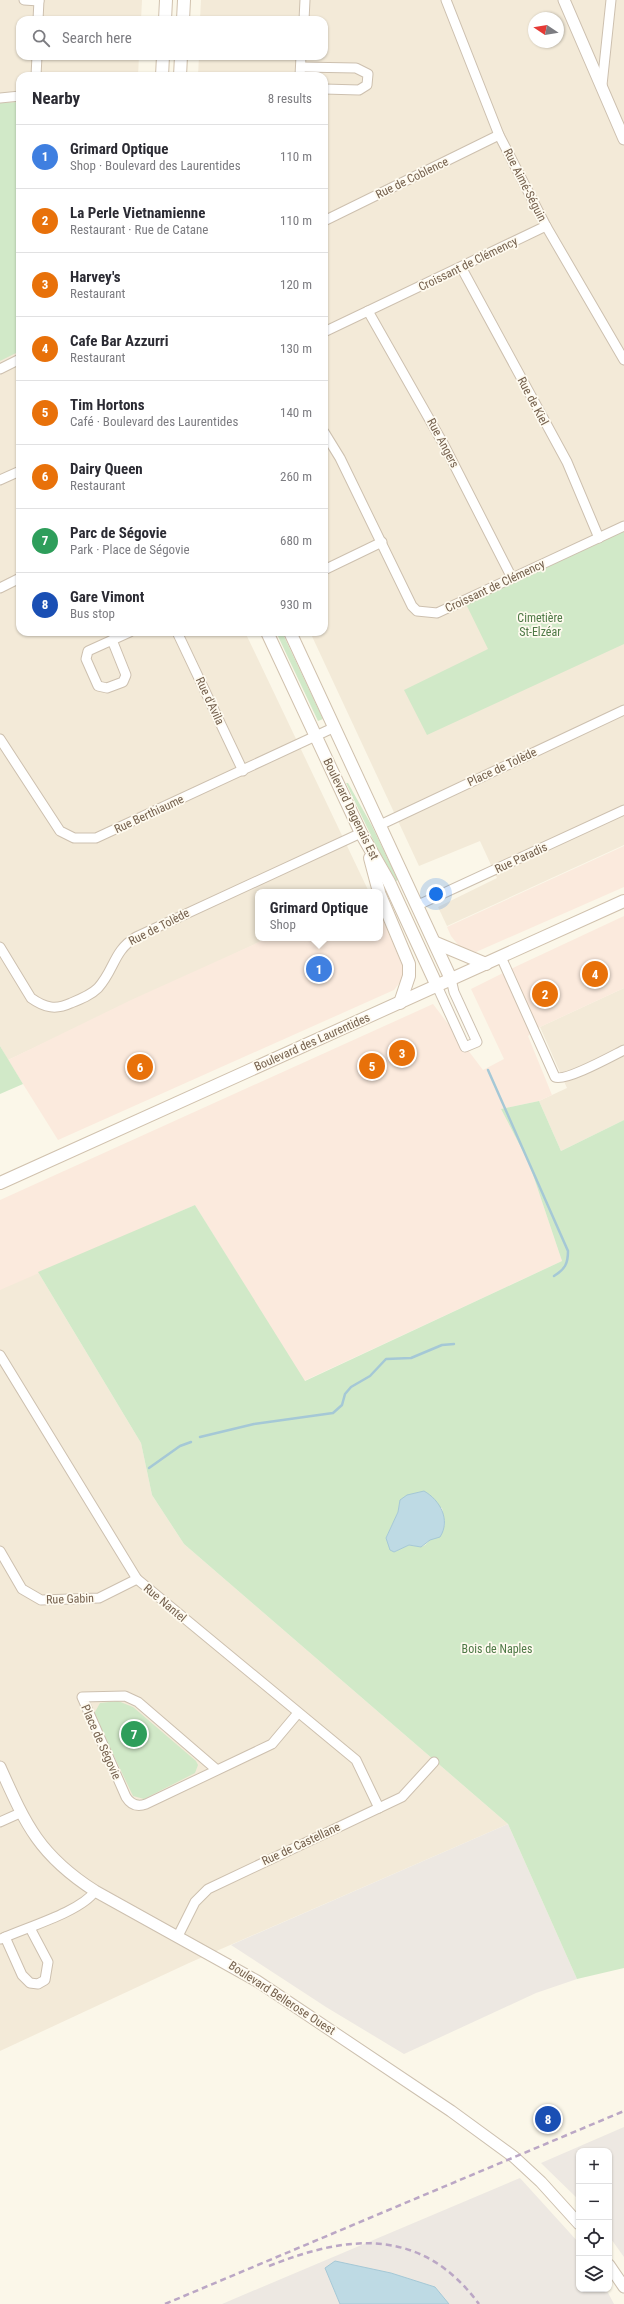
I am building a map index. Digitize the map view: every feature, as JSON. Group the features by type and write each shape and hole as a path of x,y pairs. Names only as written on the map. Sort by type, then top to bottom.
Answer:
{"main road":[{"path":"165,16 166,0"},
{"path":"183,16 184,0"},
{"path":"162,72 163,60"},
{"path":"180,72 182,60"},
{"name":"Boulevard Dagenais Est","path":"269,636 364,838 389,882 437,986"},
{"name":"Boulevard Dagenais Est","path":"292,636 436,943 451,979"},
{"path":"364,838 378,889"},
{"name":"Boulevard des Laurentides","path":"0,1183 624,901"},
{"path":"383,902 409,964 409,976 400,1003"},
{"path":"436,943 486,964"}],"street":[{"path":"24,0 39,0 38,16"},
{"path":"304,16 305,0"},
{"name":"Rue Aimé-Séguin","path":"446,0 499,135 546,226 624,360"},
{"path":"564,0 621,126 624,139"},
{"path":"602,85 611,0"},
{"path":"36,72 37,60"},
{"path":"302,60 301,71 356,68 368,74 367,85 359,90 328,89"},
{"path":"0,98 16,96"},
{"name":"Rue de Coblence","path":"328,218 499,135"},
{"name":"Croissant de Clémency","path":"328,330 546,226"},
{"name":"Rue de Kiel","path":"461,267 566,462 599,538"},
{"name":"Rue Angers","path":"368,311 444,445 512,578"},
{"path":"0,369 16,362"},
{"name":"Croissant de Clémency","path":"328,438 340,458 412,606 417,611 437,613 624,526"},
{"path":"0,480 16,473"},
{"path":"328,568 382,542"},
{"path":"0,588 16,580"},
{"path":"112,640 126,675 123,682 107,688 98,686 86,660 88,651 112,640 121,636"},
{"name":"Rue d'Avila","path":"179,636 243,770"},
{"name":"Place de Tolède","path":"380,825 624,710"},
{"name":"Rue Berthiaume","path":"0,739 60,831 74,838 96,838 335,727"},
{"name":"Rue Paradis","path":"418,905 624,810"},
{"name":"Rue de Tolède","path":"0,947 31,998 38,1003 54,1008 64,1006 84,998 97,989 105,980 120,949 124,944 136,936 364,838"},
{"path":"501,957 552,1072 558,1078 564,1078 624,1050"},
{"path":"437,986 466,1047 477,1042 454,992 451,979"},
{"name":"Rue Nantel","path":"0,1355 136,1579 356,1760 380,1808"},
{"name":"Rue Gabin","path":"0,1551 22,1589 41,1600 100,1598 136,1579"},
{"name":"Place de Ségovie","path":"217,1770 138,1702 125,1696 82,1697 123,1791 131,1803 139,1806 146,1804 272,1744 298,1713"},
{"name":"Rue de Castellane","path":"178,1936 195,1902 212,1886 380,1808 409,1792 434,1762"},
{"name":"Boulevard Bellerose Ouest","path":"0,1767 20,1813 34,1836 56,1861 75,1878 94,1891 178,1936 277,1994 469,2123 497,2144 533,2175 576,2221"},
{"path":"0,1822 20,1813"},
{"path":"30,1928 48,1962 45,1980 38,1984 30,1984 22,1975 2,1938 30,1928 85,1902 94,1891"},
{"path":"612,2269 624,2287"}],"shaded area":[{"path":"0,0 142,0 141,16 16,16 16,60 139,60 138,72 16,72 16,636 247,636 368,889 255,889 255,941 262,941 8,1060 0,1046"},
{"path":"201,0 624,0 624,845 447,926 438,907 497,878 480,841 419,866 312,636 328,636 328,72 198,72 199,60 328,60 328,16 200,16"},
{"path":"624,846 624,887 476,952 459,946 451,936 447,927"},
{"path":"624,916 624,988 540,1027 528,1036 552,1095 539,1101 501,1109 529,1163 562,1261 304,1381 195,1205 0,1290 0,1200 433,1004 483,1070 504,1059 471,989"},
{"path":"383,920 404,970 401,981 394,990 58,1140 8,1060 131,1000 261,941 383,941"},
{"path":"624,988 624,1120 561,1151 539,1101 567,1088 540,1027"},
{"path":"38,1272 141,1443 152,1495 184,1544 508,1824 189,1963 0,2051 0,1289"},
{"path":"508,1824 577,1979 536,1993 404,2054 326,2007 231,1945"},
{"path":"624,2127 624,2257 612,2240 612,2148 576,2148 576,2197 541,2163"},
{"path":"520,2178 576,2240 576,2292 608,2292 614,2304 449,2304 435,2287 391,2273 325,2268 340,2304 222,2304"}],"green space":[{"path":"16,102 16,353 0,361 0,103"},
{"name":"Cimetière St-Elzéar","path":"624,530 624,644 427,735 404,690 488,649 465,602"},
{"path":"278,636 284,636 323,719 318,721"},
{"path":"346,783 348,783 372,826 398,880 396,881 375,844"},
{"path":"0,1046 23,1084 0,1094"},
{"name":"Bois de Naples","path":"539,1101 561,1151 624,1120 624,1968 577,1979 508,1824 184,1544 152,1495 141,1443 38,1272 195,1205 305,1381 562,1261 529,1163 501,1109","holes":["400,1500 442,1508 445,1525 425,1545 421,1547 409,1545 394,1552 386,1538 398,1512"]},
{"path":"118,1701 133,1707 196,1761 198,1765 195,1773 144,1799 133,1796 95,1716 95,1712 100,1703"}],"water":[{"path":"424,1491 435,1500 442,1511 444,1524 440,1537 430,1540 421,1547 409,1545 394,1552 390,1550 386,1538 398,1512 400,1500 407,1495"},
{"path":"335,2261 391,2273 435,2287 449,2304 340,2304 325,2268"}],"waterway":[{"path":"488,1070 568,1251 565,1266 554,1276"},
{"path":"200,1437 254,1424 333,1413 342,1405 345,1394 351,1387 370,1376 386,1359 411,1358 442,1345 454,1344"},
{"path":"149,1468 180,1446 191,1442"}],"railway":[{"path":"165,2304 624,2111"},
{"path":"269,2266 299,2255 328,2248 356,2244 383,2244 409,2250 433,2261 457,2279 479,2304"}],"place":[{"name":"Grimard Optique","path":"319,969"},
{"name":"Cafe Bar Azzurri","path":"595,974"},
{"name":"La Perle Vietnamienne","path":"545,994"},
{"name":"Harvey's","path":"402,1053"},
{"name":"Tim Hortons","path":"372,1066"},
{"name":"Dairy Queen","path":"140,1067"},
{"name":"Parc de Ségovie","path":"134,1734"},
{"name":"Gare Vimont","path":"548,2119"}]}
